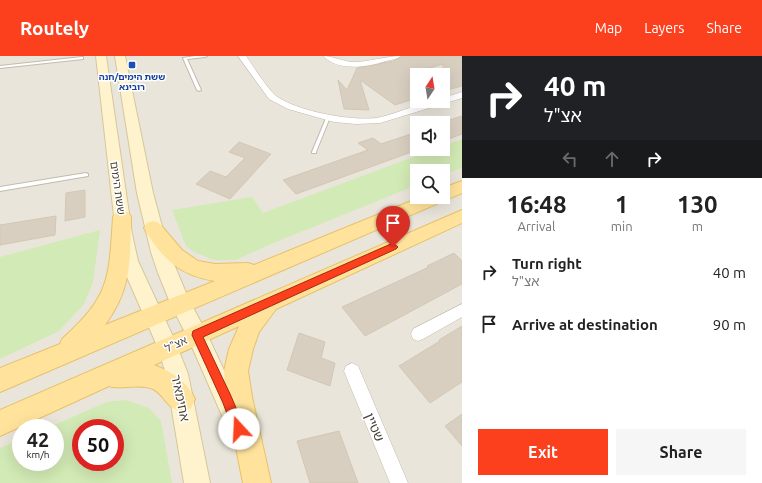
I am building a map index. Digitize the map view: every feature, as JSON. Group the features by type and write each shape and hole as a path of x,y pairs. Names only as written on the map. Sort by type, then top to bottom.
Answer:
{"main road":[{"name":"ששת הימים","path":"102,56 124,234 129,261 152,317"},
{"path":"120,56 153,228 166,273 197,335 235,418 256,483"},
{"path":"450,191 462,187"},
{"path":"0,380 420,204"},
{"name":"אצ\"ל","path":"0,423 462,216"},
{"path":"61,354 83,334 98,316 115,286 119,270 122,217"},
{"path":"153,228 184,263 195,268 215,272 232,273 268,268"},
{"path":"256,483 239,397 236,371 241,349 250,326 270,302"},
{"name":"אחימאיר","path":"152,317 168,348 177,374 197,483"},
{"path":"89,383 123,373 145,375 166,383 182,399"}],"street":[{"path":"242,56 272,97 291,107 328,117 356,121 380,120 462,95"},
{"path":"327,56 341,63 356,65 369,64 397,56"},
{"path":"418,334 462,310"},
{"name":"שטיין","path":"352,371 399,483"}],"lane":[{"path":"199,90 185,58 205,56"},
{"path":"0,67 82,58"},
{"path":"314,152 328,117"},
{"path":"0,189 86,175"}],"shaded area":[{"path":"0,56 462,56 462,483 0,483"}],"green space":[{"path":"462,139 462,168 450,172 450,164 410,164 410,188 271,244 236,260 214,260 194,252 186,246 172,210 252,197 263,213 416,156 450,156 450,143"},
{"path":"100,230 93,282 84,304 59,331 0,359 0,257"},
{"path":"126,400 149,408 161,421 172,483 0,483 0,448 12,443 12,471 64,471 64,421 107,402"}],"building":[{"path":"402,56 462,56 462,86 450,89 450,68 443,68 443,64 430,68 410,68 410,100 395,105 360,80 369,110 344,109 338,80 347,90 357,68 394,61"},
{"path":"462,116 462,134 450,138 450,120"},
{"path":"410,134 410,153 296,194 283,180 368,150 358,143 373,138 381,144"},
{"path":"239,142 271,154 230,199 196,184 210,171 226,177 245,158 229,152"},
{"path":"85,190 85,217 65,221 66,193"},
{"path":"56,216 55,235 0,245 0,225"},
{"path":"454,253 462,261 462,284 365,336 342,307 429,267 427,266"},
{"path":"462,326 462,382 430,403 399,366"},
{"path":"299,333 325,342 321,358 335,363 330,386 287,370"},
{"path":"462,414 462,446 445,426"},
{"path":"339,431 358,483 310,483 297,441"}],"place":[{"name":"ששת הימים/חנה רובינא","path":"132,65"}],"route":[{"path":"239,429 217,376 197,335 393,247"}]}
